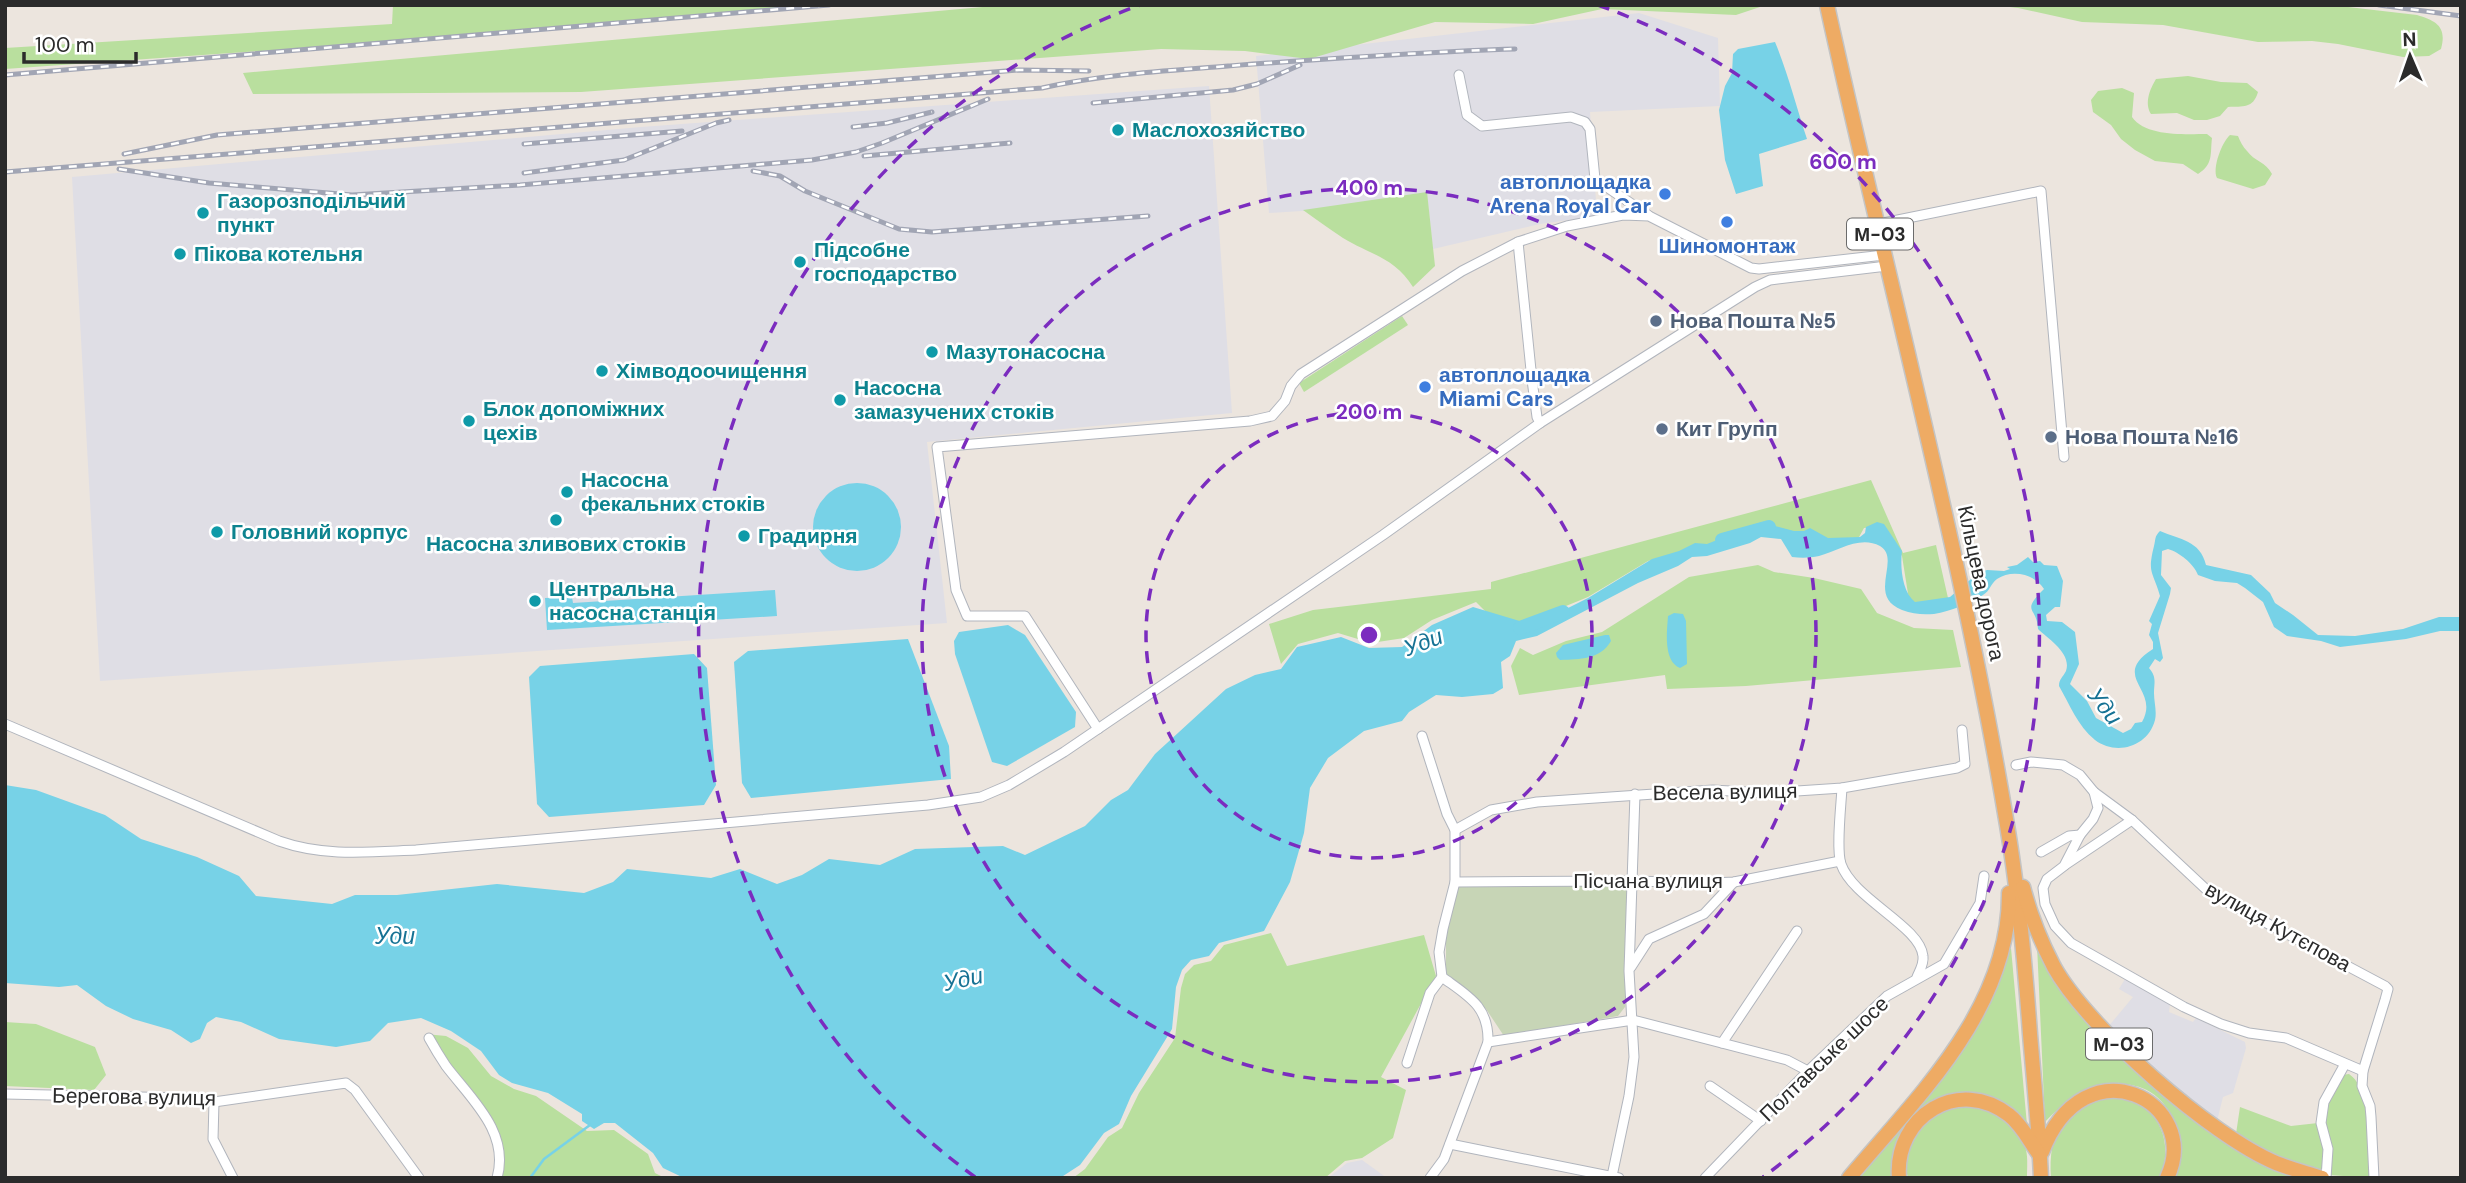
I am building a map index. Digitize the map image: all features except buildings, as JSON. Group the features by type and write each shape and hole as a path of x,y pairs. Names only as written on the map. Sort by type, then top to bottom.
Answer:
{"highway":[{"name":"Кільцева дорога","path":"1827,5 1914,371 1978,662 2008,829 2023,945 2041,1178"},
{"name":"М-03","path":"1849,1178 1948,1060 1979,1010 1998,960 2009,910 2008,829"},
{"name":"М-03","path":"2008,829 2029,908 2055,968 2092,1016 2145,1070 2221,1131 2275,1162 2324,1178"},
{"path":"1899,1178 1900,1152 1906,1135 1917,1121 1929,1112 1954,1101 1982,1102 2011,1116 2040,1157 2054,1127 2071,1106 2100,1092 2122,1091 2151,1104 2165,1120 2174,1151 2167,1178"}],"street":[{"path":"1459,75 1467,115 1482,126 1571,117 1585,122 1590,130 1595,179 1649,216 1751,268 1773,269 1886,260"},
{"path":"1878,224 2041,191 2064,457"},
{"path":"1098,729 1025,617 967,616 956,590 937,447 1250,421 1272,416 1285,401 1291,386 1301,374 1462,271 1518,242 1587,222 1623,215 1649,216"},
{"path":"1518,242 1532,380 1540,423"},
{"path":"5,724 279,841 305,849 345,853 415,850 873,810 981,797 1009,785 1098,729 1404,521 1540,423 1755,287 1770,280 1886,260"},
{"path":"1751,268 1755,287"},
{"name":"Весела вулиця","path":"1455,830 1491,810 1537,802 1713,790 1765,793 1842,788 1956,768 1965,764 1962,730"},
{"path":"1422,736 1447,814 1455,830 1455,882 1439,952 1443,977 1481,1009 1486,1019 1488,1042 1444,1159 1430,1178"},
{"name":"вулиця Кутєпова","path":"2016,765 2031,762 2063,765 2083,778 2094,792 2132,820 2210,893 2385,986 2388,989 2363,1071"},
{"path":"1842,788 1840,861 1856,886 1871,901 1899,921 1921,947 1923,962 1917,977"},
{"path":"2064,866 2098,808 2094,792"},
{"path":"1450,1144 1615,1177 1634,1057 1629,971 1634,794"},
{"path":"2132,820 2047,879 2043,888 2045,904 2055,926 2071,943 2184,1007 2249,1034 2286,1038 2363,1071 2362,1086 2370,1106 2374,1178"},
{"path":"2041,852 2069,836 2080,835"},
{"name":"Пісчана вулиця","path":"1455,882 1734,882 1840,861"},
{"name":"Полтавське шосе","path":"1705,1178 1808,1072 1887,996 1944,964 1980,903 1984,876"},
{"path":"1629,971 1649,939 1704,914 1734,882"},
{"path":"1722,1043 1797,931"},
{"path":"1407,1063 1430,993 1443,977"},
{"path":"1488,1042 1633,1020 1787,1060 1808,1072"},
{"path":"429,1038 444,1063 488,1119 497,1137 499,1171 496,1178"},
{"path":"2324,1178 2328,1149 2321,1123 2324,1102 2345,1064"},
{"name":"Берегова вулиця","path":"5,1094 185,1098 214,1102 346,1083 355,1090 419,1178"},
{"path":"1710,1086 1761,1121"},
{"path":"214,1102 213,1139 233,1178"}],"shaded area":[{"path":"1639,13 1718,38 1720,106 1590,112 1597,216 1540,224 1433,249 1428,203 1269,213 1256,56"},
{"path":"1209,86 1232,413 927,442 947,623 100,681 72,177 641,127"},
{"path":"2125,979 2170,1004 2169,1012 2193,1022 2196,1018 2245,1042 2246,1048 2233,1093 2223,1097 2217,1121 2108,1027 2133,997 2119,989"},
{"path":"1362,1160 1387,1178 1328,1178 1347,1163"}],"green space":[{"path":"393,5 829,5 473,36 5,69 5,48 392,24"},
{"path":"1005,5 1766,5 1736,15 1602,9 1533,24 1435,22 1309,59 1245,51 1161,49 581,92 253,94 243,73"},
{"path":"1993,5 2331,5 2424,17 2439,26 2443,41 2441,49 2429,56 2403,57 2312,41 2258,42 2163,25 2082,22"},
{"path":"2188,76 2247,83 2258,92 2250,104 2228,107 2220,116 2207,120 2194,120 2177,113 2151,114 2148,101 2156,79"},
{"path":"2122,88 2134,93 2132,117 2147,128 2166,133 2207,134 2212,138 2207,166 2198,174 2183,164 2155,161 2121,139 2111,125 2093,112 2091,100 2098,91"},
{"path":"2230,135 2238,136 2250,154 2272,174 2265,185 2253,189 2217,178 2219,155"},
{"path":"1427,192 1435,266 1413,287 1390,263 1343,238 1303,210"},
{"path":"1402,316 1408,325 1304,392 1299,383"},
{"path":"1871,480 1903,553 1936,545 1948,598 1915,604 1909,600 1902,556 1884,526 1864,528 1858,539 1823,538 1812,530 1799,532 1768,528 1648,561 1588,597 1544,615 1501,627 1476,602 1432,620 1404,638 1371,643 1338,633 1298,644 1281,664 1269,624 1313,610 1491,589 1491,582"},
{"path":"1758,565 1774,572 1861,589 1877,613 1914,628 1953,630 1961,667 1746,686 1667,689 1665,675 1519,695 1511,666 1520,648 1533,655 1566,641 1602,632 1689,577"},
{"path":"1459,885 1622,885 1627,890 1628,898 1625,1007 1618,1016 1504,1036 1486,1009 1446,975 1446,929"},
{"path":"1271,933 1287,966 1424,935 1436,976 1381,1077 1406,1090 1393,1138 1362,1158 1345,1161 1325,1178 1073,1178 1085,1169 1108,1137 1122,1128 1139,1093 1175,1038 1185,974 1194,965 1211,961 1224,945"},
{"path":"2037,945 2168,1095 2308,1178 2174,1178 2180,1154 2177,1130 2167,1108 2153,1094 2136,1086 2117,1084 2098,1088 2061,1107 2045,1122"},
{"path":"2011,948 2027,1125 2013,1109 1994,1098 1973,1093 1951,1095 1922,1111 1897,1178 1860,1178 1901,1124"},
{"path":"5,1022 36,1024 95,1047 106,1075 94,1090 5,1086"},
{"path":"425,1034 446,1036 468,1048 491,1076 514,1089 536,1096 587,1131 614,1130 648,1154 655,1173 665,1178 495,1178 502,1158 499,1138 441,1063"},
{"path":"2349,1074 2357,1082 2366,1107 2371,1178 2329,1175 2277,1159 2236,1134 2240,1107 2291,1126 2318,1123 2342,1075"},
{"path":"2106,1097 2134,1102 2152,1115 2159,1124 2165,1145 2164,1167 2160,1178 2051,1178 2052,1148 2061,1126 2078,1109"},
{"path":"1968,1103 2004,1119 2018,1132 2026,1150 2027,1178 1908,1178 1908,1148 1920,1127 1941,1112"}],"water":[{"path":"1775,42 1807,139 1759,154 1763,186 1736,194 1725,160 1719,110 1725,86 1732,73 1733,54 1738,49"},
{"path":"857,483 874,487 888,496 897,510 901,527 897,544 888,558 874,567 857,571 840,567 826,558 817,544 813,527 817,510 826,496 840,487"},
{"path":"1877,522 1884,524 1902,551 1903,579 1907,592 1915,602 1950,597 1977,574 1987,570 2010,569 2007,567 2017,565 2028,557 2033,562 2040,561 2044,565 2057,566 2063,581 2060,607 2055,607 2046,615 2047,621 2062,622 2075,632 2079,664 2070,684 2087,701 2096,718 2123,733 2135,723 2142,722 2146,711 2146,701 2135,676 2135,668 2153,649 2149,635 2152,624 2149,621 2160,596 2151,562 2160,531 2194,546 2206,565 2251,575 2270,593 2275,603 2318,635 2355,636 2403,629 2439,617 2461,617 2461,631 2440,631 2406,639 2340,647 2287,636 2274,627 2263,602 2245,588 2237,583 2215,581 2198,575 2181,556 2168,549 2162,551 2161,575 2171,588 2158,633 2163,658 2160,662 2155,659 2149,668 2154,680 2155,720 2146,737 2121,748 2103,745 2095,740 2074,714 2059,686 2066,671 2066,658 2038,629 2031,606 2044,589 2029,577 2016,574 2003,576 1985,593 1966,604 1940,613 1922,614 1902,610 1886,596 1886,552 1872,543 1857,543 1819,556 1799,558 1792,557 1781,539 1761,537 1707,556 1692,557 1537,636 1516,641 1510,656 1501,662 1503,688 1493,694 1462,697 1436,695 1409,712 1402,721 1364,731 1328,758 1310,788 1304,833 1290,882 1264,931 1219,943 1209,956 1191,960 1182,970 1176,987 1172,1029 1131,1096 1119,1124 1104,1133 1080,1165 1060,1178 684,1178 663,1168 653,1153 615,1123 604,1123 594,1129 582,1121 582,1114 548,1093 512,1083 499,1075 481,1051 451,1031 421,1018 388,1023 370,1041 336,1047 279,1039 241,1022 216,1017 207,1023 200,1039 191,1043 171,1030 133,1019 106,1006 77,985 59,987 5,983 5,785 36,790 105,815 141,839 197,857 239,876 256,896 332,904 355,895 397,895 497,884 584,893 613,882 627,869 711,878 740,869 777,884 802,875 829,859 880,865 915,849 1003,846 1025,855 1085,826 1111,800 1128,790 1155,754 1226,689 1255,675 1281,669 1297,647 1341,637 1369,648 1402,647 1432,625 1473,607 1523,622 1540,622 1588,598 1652,559 1695,543 1707,544 1775,526 1794,531 1810,528 1828,538 1860,537 1865,533 1866,527"},
{"path":"775,590 777,616 547,630 545,598 572,597 573,603"},
{"path":"1674,613 1683,614 1686,621 1687,664 1680,668 1671,659 1667,645 1668,616"},
{"path":"1008,625 1025,635 1076,712 1075,727 1007,766 992,762 955,654 954,641 959,632"},
{"path":"1609,635 1611,641 1595,655 1567,660 1557,657 1556,653 1563,645"},
{"path":"908,639 949,746 951,779 751,798 742,783 734,662 748,651"},
{"path":"694,654 707,668 716,785 704,805 549,817 537,804 529,677 540,666"}],"waterway":[{"name":"Уди","path":"1722,540 1769,527"},
{"name":"Уди","path":"1520,628 1563,612"},
{"path":"530,1178 544,1159 590,1125"}],"railway":[{"path":"5,75 829,5"},
{"path":"2379,5 2461,16"},
{"path":"5,172 1042,88 1088,79 1158,71 1515,49"},
{"path":"1093,103 1233,90 1257,84 1300,65"},
{"path":"124,154 217,135 1019,70 1089,71"},
{"path":"119,169 209,183 352,195 520,185 812,160 856,152 988,99"},
{"path":"853,127 887,123 932,112"},
{"path":"524,173 624,160 729,120"},
{"path":"524,144 682,131"},
{"path":"864,156 1010,143"},
{"path":"753,171 780,176 805,191 899,229 932,232 1148,216"}],"place":[{"name":"Маслохозяйство","path":"1118,130"},
{"name":"автоплощадка Arena Royal Car","path":"1665,194"},
{"name":"Газорозподільчий пункт","path":"203,213"},
{"name":"Шиномонтаж","path":"1727,222"},
{"name":"Пікова котельня","path":"180,254"},
{"name":"Підсобне господарство","path":"800,262"},
{"name":"Нова Пошта №5","path":"1656,321"},
{"name":"Мазутонасосна","path":"932,352"},
{"name":"Хімводоочищення","path":"602,371"},
{"name":"автоплощадка Miami Cars","path":"1425,387"},
{"name":"Насосна замазучених стоків","path":"840,400"},
{"name":"Блок допоміжних цехів","path":"469,421"},
{"name":"Кит Групп","path":"1662,429"},
{"name":"Нова Пошта №16","path":"2051,437"},
{"name":"Насосна фекальних стоків","path":"567,492"},
{"name":"Насосна зливових стоків","path":"556,520"},
{"name":"Головний корпус","path":"217,532"},
{"name":"Градирня","path":"744,536"},
{"name":"Центральна насосна станція","path":"535,601"}]}
